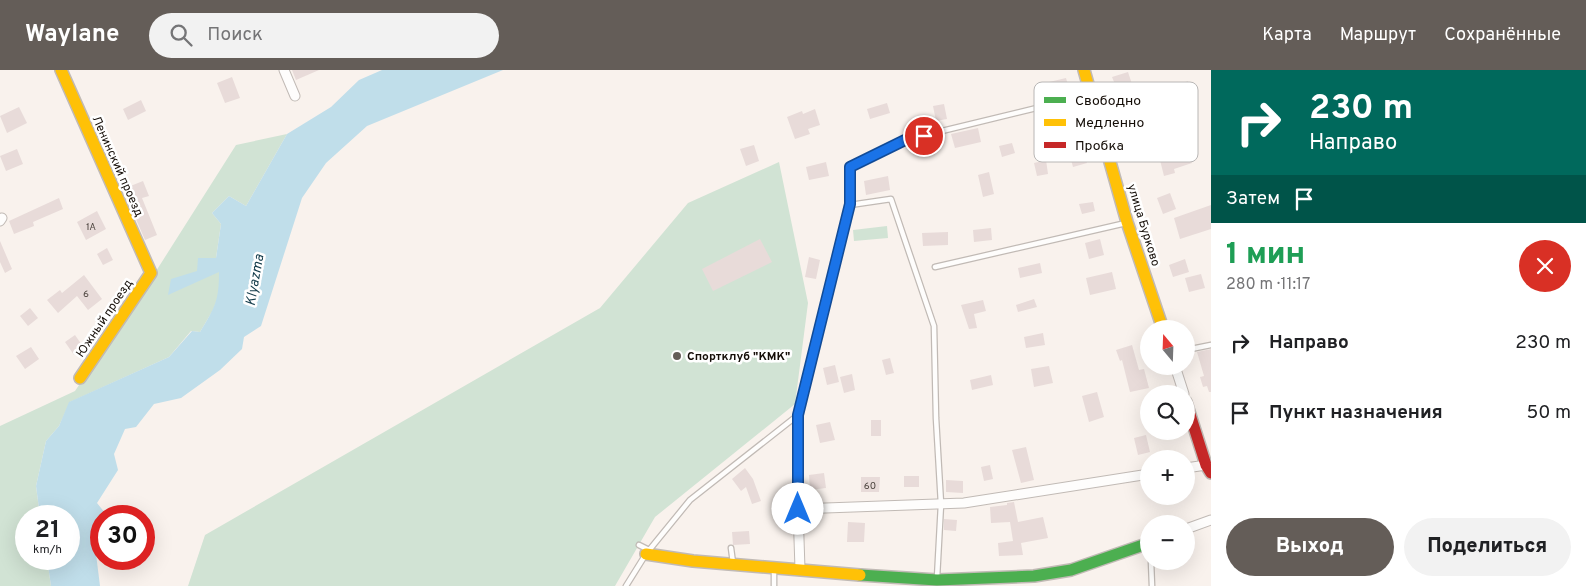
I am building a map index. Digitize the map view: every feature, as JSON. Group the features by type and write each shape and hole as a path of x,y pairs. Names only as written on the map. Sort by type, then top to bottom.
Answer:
{"street":[{"name":"Ленинский проезд","path":"61,70 150,274"},
{"path":"284,70 295,96"},
{"name":"улица Бурково","path":"1110,162 1127,222 1160,320"},
{"name":"Южный проезд","path":"80,378 150,274"},
{"path":"798,415 800,569"},
{"path":"1195,429 1208,469 1195,468"},
{"path":"798,509 964,502 1140,475"},
{"path":"1195,526 1211,520"},
{"path":"648,552 693,561 890,578 966,582 1034,576 1063,571 1140,546"}],"lane":[{"path":"626,586 648,552 690,500 798,415 850,204 850,167 905,140 1034,109"},
{"path":"850,204 891,199 934,326 936,418 941,504 937,580"},
{"path":"935,267 1127,222"},
{"path":"1195,348 1211,345"},
{"path":"639,545 648,552"},
{"path":"731,548 733,564"},
{"path":"774,567 774,586"},
{"path":"1152,570 1152,586"}],"green space":[{"path":"287,134 246,206 229,196 212,213 221,224 216,258 219,272 219,295 213,310 200,332 191,331 169,357 70,402 59,426 46,441 36,486 39,505 15,505 15,570 49,570 51,586 0,586 0,426 75,391 158,268 236,145"},
{"name":"Спортклуб \"КМК\"","path":"779,162 808,303 795,404 655,517 615,586 188,586 205,535 600,308 688,203"},
{"path":"887,226 888,238 854,241 853,230"}],"water":[{"name":"Klyazma","path":"382,70 503,70 367,126 326,163 302,198 261,326 244,337 242,349 220,370 181,398 154,404 136,427 125,429 114,454 118,470 97,503 99,505 90,505 90,570 98,570 100,586 51,586 49,570 80,570 80,505 39,505 36,486 46,441 59,426 69,402 169,357 192,331 200,332 215,304 219,272 168,295 171,279 197,271 198,258 216,258 221,224 212,213 229,196 246,206 287,134 331,107 359,80"}],"building":[{"path":"292,70 319,70 296,80"},
{"path":"1128,72 1131,82 1114,82 1112,77"},
{"path":"232,77 240,98 225,103 217,83"},
{"path":"1066,78 1067,82 1049,82"},
{"path":"141,100 146,111 128,120 123,109"},
{"path":"887,103 890,113 870,119 867,109"},
{"path":"944,104 947,119 936,121 933,106"},
{"path":"19,107 27,123 7,133 0,116"},
{"path":"815,109 820,125 808,129 810,134 795,139 787,117 802,111 803,114"},
{"path":"978,128 981,142 955,148 951,134"},
{"path":"1012,143 1015,153 1002,157 999,146"},
{"path":"754,145 759,161 746,166 740,149"},
{"path":"17,149 23,164 6,171 0,156"},
{"path":"826,162 829,176 809,180 806,167"},
{"path":"1046,162 1048,174 1037,176 1034,163"},
{"path":"1072,162 1087,162 1087,163 1073,167"},
{"path":"1160,162 1192,162 1174,169 1175,173 1164,176"},
{"path":"989,172 994,194 983,197 978,175"},
{"path":"888,176 890,190 866,195 864,181"},
{"path":"143,181 149,196 142,198 157,235 145,240 123,189"},
{"path":"1170,193 1176,209 1163,214 1157,198"},
{"path":"59,198 63,209 33,222 34,226 14,234 9,221"},
{"path":"1093,202 1095,211 1082,214 1079,204"},
{"path":"1211,205 1211,229 1180,239 1174,218"},
{"path":"97,211 106,229 86,240 77,222"},
{"path":"991,228 992,240 974,242 973,230"},
{"path":"948,232 948,245 923,246 922,233"},
{"path":"760,239 772,262 713,291 702,269"},
{"path":"1100,239 1104,255 1089,259 1085,243"},
{"path":"0,241 12,269 5,273 0,262"},
{"path":"107,248 113,260 103,265 97,254"},
{"path":"809,257 820,260 816,279 805,277"},
{"path":"1185,259 1189,272 1173,277 1169,265"},
{"path":"1040,263 1042,273 1020,278 1018,268"},
{"path":"1112,272 1116,289 1090,295 1086,278"},
{"path":"1201,274 1205,288 1189,292 1185,278"},
{"path":"84,275 102,299 88,310 77,296 58,313 47,300 60,290 62,293"},
{"path":"1034,299 1037,307 1018,312 1016,305"},
{"path":"983,300 986,311 974,314 977,328 969,329 961,305"},
{"path":"30,308 38,318 28,326 20,316"},
{"path":"1043,333 1045,345 1026,348 1024,337"},
{"path":"75,335 84,348 74,355 65,342"},
{"path":"1132,345 1140,375 1146,375 1148,385 1140,385 1140,390 1130,392 1122,360 1120,361 1116,350"},
{"path":"31,347 39,359 25,369 16,356"},
{"path":"1211,349 1211,392 1209,392 1207,386 1203,387 1200,377 1204,376 1197,352"},
{"path":"890,358 894,373 886,375 882,360"},
{"path":"835,365 839,382 827,385 823,368"},
{"path":"1049,366 1053,383 1034,387 1031,369"},
{"path":"852,374 855,390 844,393 840,377"},
{"path":"991,375 993,385 972,390 970,380"},
{"path":"1097,392 1104,417 1089,422 1082,396"},
{"path":"871,420 881,420 881,436 871,436"},
{"path":"830,422 835,440 820,443 816,425"},
{"path":"1140,436 1140,440 1147,440 1150,450 1140,450 1140,454 1138,455 1134,438"},
{"path":"1026,447 1034,480 1021,483 1012,450"},
{"path":"990,465 993,479 984,481 981,467"},
{"path":"745,468 753,479 761,501 752,504 746,487 741,491 732,479"},
{"path":"824,473 826,488 810,490 809,475"},
{"path":"904,476 919,476 919,487 904,487"},
{"path":"861,477 880,477 879,492 861,492"},
{"path":"946,480 963,481 963,493 946,492"},
{"path":"1014,502 1018,522 1043,517 1048,538 1021,543 1023,555 999,556 998,543 1013,541 1010,522 991,523 990,507 1007,505 1007,503"},
{"path":"944,519 957,520 956,531 944,530"},
{"path":"848,522 865,523 864,542 847,542"},
{"path":"749,531 750,544 733,545 732,532"}],"traffic: fast":[{"path":"860,575 937,580 1034,576 1071,570 1140,546"}],"traffic: slow":[{"path":"61,70 151,273 80,378"},
{"path":"1084,70 1087,82"},
{"path":"1110,162 1127,222 1160,320"},
{"path":"646,554 693,561 860,575"}],"traffic: jam":[{"path":"1195,430 1206,465 1211,473"}],"place":[{"name":"Спортклуб \"КМК\"","path":"677,356"}],"route":[{"path":"798,509 798,415 850,204 850,167 905,140 924,136"}]}
